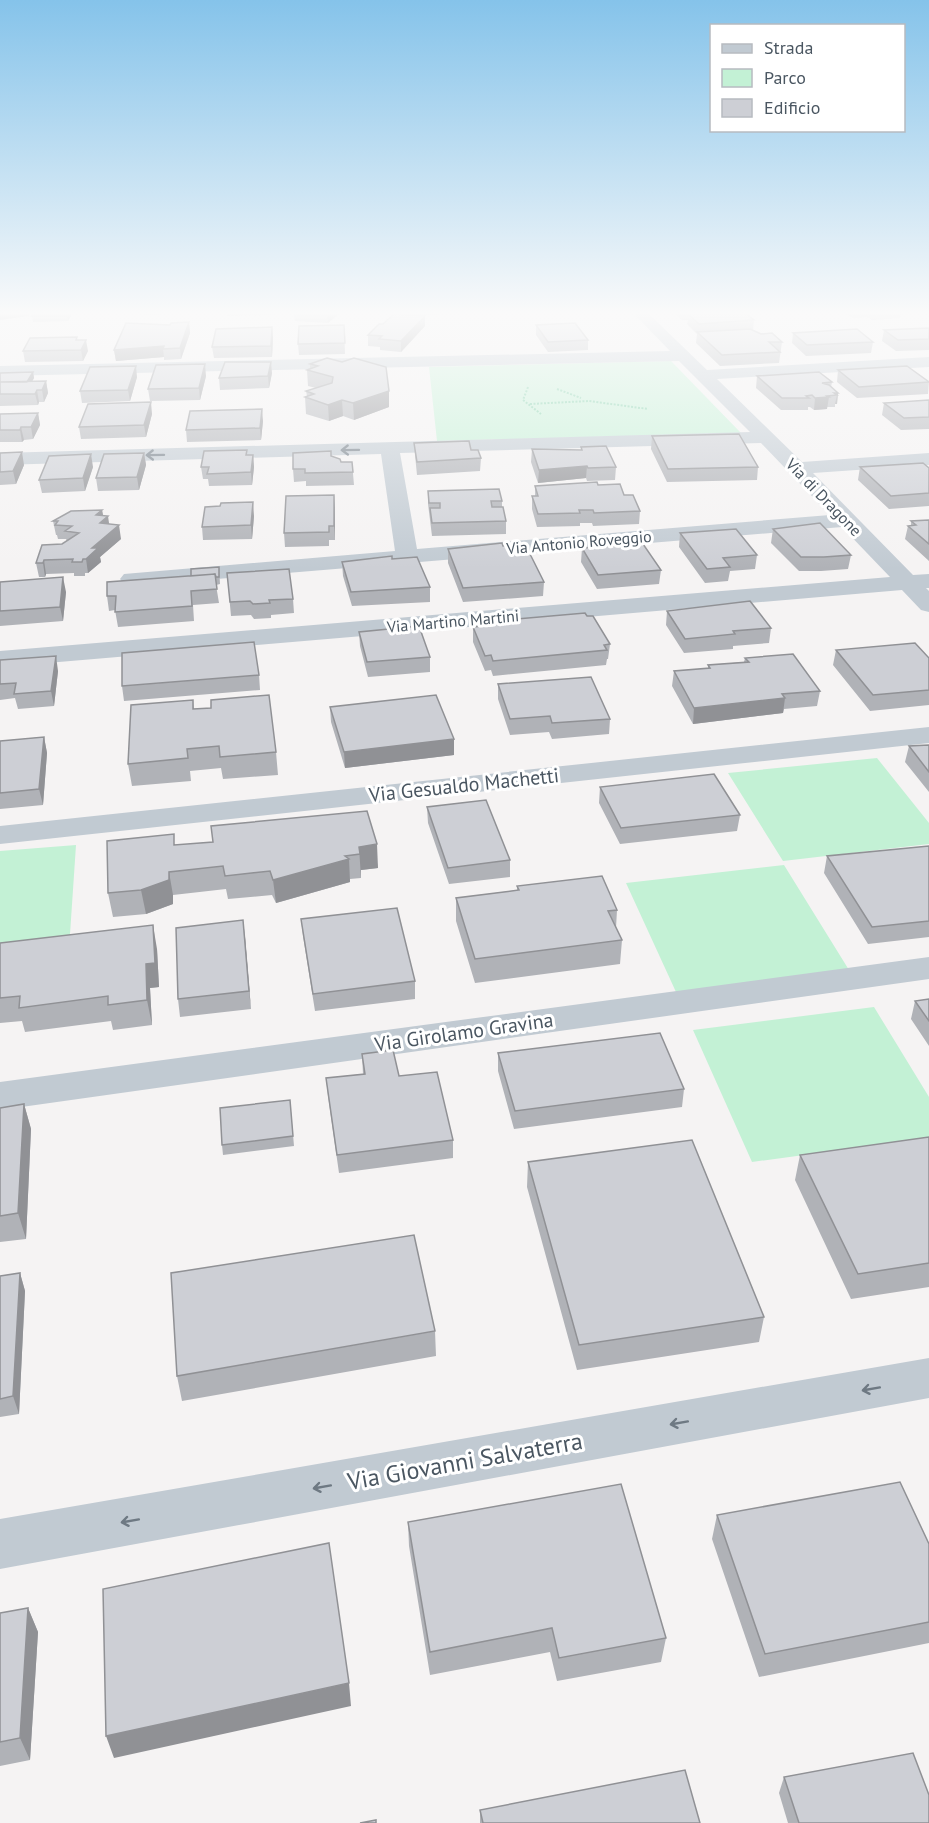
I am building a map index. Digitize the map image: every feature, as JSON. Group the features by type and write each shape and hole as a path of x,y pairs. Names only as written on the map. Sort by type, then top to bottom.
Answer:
{"street":[{"name":"Via di Dragone","path":"726,399 847,520 918,582 929,605"},
{"path":"0,459 766,437"},
{"path":"390,449 407,556"},
{"path":"797,468 929,459"},
{"name":"Via Antonio Roveggio","path":"132,579 847,520"},
{"name":"Via Martino Martini","path":"0,659 918,582"},
{"name":"Via Gesualdo Machetti","path":"0,835 929,735"},
{"name":"Via Girolamo Gravina","path":"0,1096 929,968"},
{"name":"Via Giovanni Salvaterra","path":"0,1544 929,1378"}],"path":[{"path":"523,399 544,417 543,424 551,427 562,444"}],"green space":[{"path":"432,399 708,399 741,433 437,441"},
{"path":"877,758 929,823 929,844 783,861 728,773"},
{"path":"76,845 69,949 0,956 0,851"},
{"path":"784,865 849,970 676,992 626,883"},
{"path":"874,1007 929,1097 929,1138 752,1162 693,1030"}],"building":[{"path":"311,399 365,399 353,403 342,400 328,405"},
{"path":"929,400 929,417 904,418 884,403"},
{"path":"151,402 144,425 79,427 88,404"},
{"path":"262,409 260,428 186,430 190,411"},
{"path":"38,413 31,427 21,427 20,430 0,430 0,414"},
{"path":"739,434 758,467 668,469 652,436"},
{"path":"469,441 471,450 478,450 481,458 417,462 414,443"},
{"path":"606,446 616,467 588,468 587,466 539,470 532,449 582,450 581,447"},
{"path":"247,450 246,455 253,455 251,472 207,474 209,467 201,467 204,451"},
{"path":"331,451 331,456 340,459 341,462 352,462 353,472 305,473 305,469 293,469 293,453"},
{"path":"22,452 13,471 0,472 0,453"},
{"path":"144,453 137,477 96,478 104,454"},
{"path":"91,454 83,478 39,480 49,456"},
{"path":"923,463 929,468 929,493 891,496 860,467"},
{"path":"597,482 598,485 620,484 624,495 633,495 640,511 594,513 593,510 579,510 580,513 538,514 532,496 538,496 535,486"},
{"path":"499,489 502,501 491,501 492,507 503,507 506,521 432,523 430,508 440,508 440,503 429,503 428,491"},
{"path":"334,495 334,526 329,526 329,532 284,533 286,496"},
{"path":"253,502 251,525 202,527 205,507 220,506 221,503"},
{"path":"102,510 96,515 108,516 100,523 119,525 92,548 98,548 86,559 82,562 72,562 73,559 44,560 43,563 36,563 42,545 62,544 79,533 65,531 72,526 55,525 58,521 53,521 71,511"},
{"path":"929,520 929,544 908,526 916,525 911,521"},
{"path":"820,523 851,555 801,557 773,529"},
{"path":"736,529 757,555 723,558 730,567 707,569 680,533"},
{"path":"502,543 503,546 525,544 544,582 463,588 448,549"},
{"path":"643,544 661,570 598,575 582,548"},
{"path":"392,556 392,559 417,557 430,587 351,592 342,562"},
{"path":"219,567 219,577 215,574 191,576 191,569"},
{"path":"289,569 293,599 269,600 270,603 253,604 250,601 230,602 227,573"},
{"path":"215,574 217,589 191,591 192,606 115,612 116,596 107,596 107,582"},
{"path":"63,577 60,607 0,611 0,582"},
{"path":"750,601 771,628 733,631 735,634 685,639 667,611"},
{"path":"585,613 587,616 593,616 610,644 604,645 607,650 493,661 491,655 485,656 473,627 483,626 482,622"},
{"path":"419,626 430,657 367,662 359,632"},
{"path":"254,642 259,675 122,686 122,653"},
{"path":"915,643 929,658 929,690 873,695 836,650"},
{"path":"793,654 820,691 782,694 785,698 694,708 674,671 710,668 708,665 749,662 745,658"},
{"path":"56,656 51,691 14,694 16,683 0,684 0,660"},
{"path":"591,677 610,719 552,723 550,716 510,719 498,684"},
{"path":"269,695 276,752 220,757 219,746 187,749 188,758 128,764 131,705 193,700 193,709 211,708 211,700"},
{"path":"436,695 454,739 344,752 330,707"},
{"path":"44,737 39,789 0,793 0,741"},
{"path":"929,745 929,772 909,746"},
{"path":"714,774 740,815 621,828 600,787"},
{"path":"486,800 510,860 448,868 427,807"},
{"path":"367,811 377,844 359,847 360,854 345,856 349,859 273,880 270,871 225,876 223,866 169,872 169,880 141,890 108,893 107,841 174,834 174,845 213,842 211,826"},
{"path":"929,846 929,921 872,927 827,856"},
{"path":"602,876 617,910 608,911 622,940 475,959 456,898 519,890 517,886"},
{"path":"397,908 415,981 313,994 301,919"},
{"path":"243,920 249,991 178,999 176,928"},
{"path":"153,925 155,963 146,964 147,1000 108,1005 108,996 19,1008 20,996 0,998 0,943"},
{"path":"929,999 929,1021 915,1001"},
{"path":"660,1033 684,1089 515,1111 498,1053"},
{"path":"393,1050 399,1076 437,1072 453,1140 337,1155 326,1078 365,1074 362,1054"},
{"path":"290,1100 293,1136 222,1145 220,1108"},
{"path":"24,1104 18,1213 0,1216 0,1108"},
{"path":"929,1137 929,1263 858,1274 800,1155"},
{"path":"692,1140 764,1317 579,1345 528,1162"},
{"path":"414,1235 435,1331 177,1376 171,1273"},
{"path":"20,1273 13,1396 0,1399 0,1276"},
{"path":"900,1482 929,1544 929,1622 765,1654 717,1515"},
{"path":"621,1484 666,1638 559,1658 552,1628 430,1652 408,1522"},
{"path":"329,1543 349,1683 106,1736 103,1589"},
{"path":"28,1608 20,1738 0,1742 0,1613"},
{"path":"913,1753 929,1795 929,1823 799,1823 784,1777"},
{"path":"685,1770 700,1823 483,1823 480,1810"},
{"path":"376,1820 376,1823 360,1823"}]}
